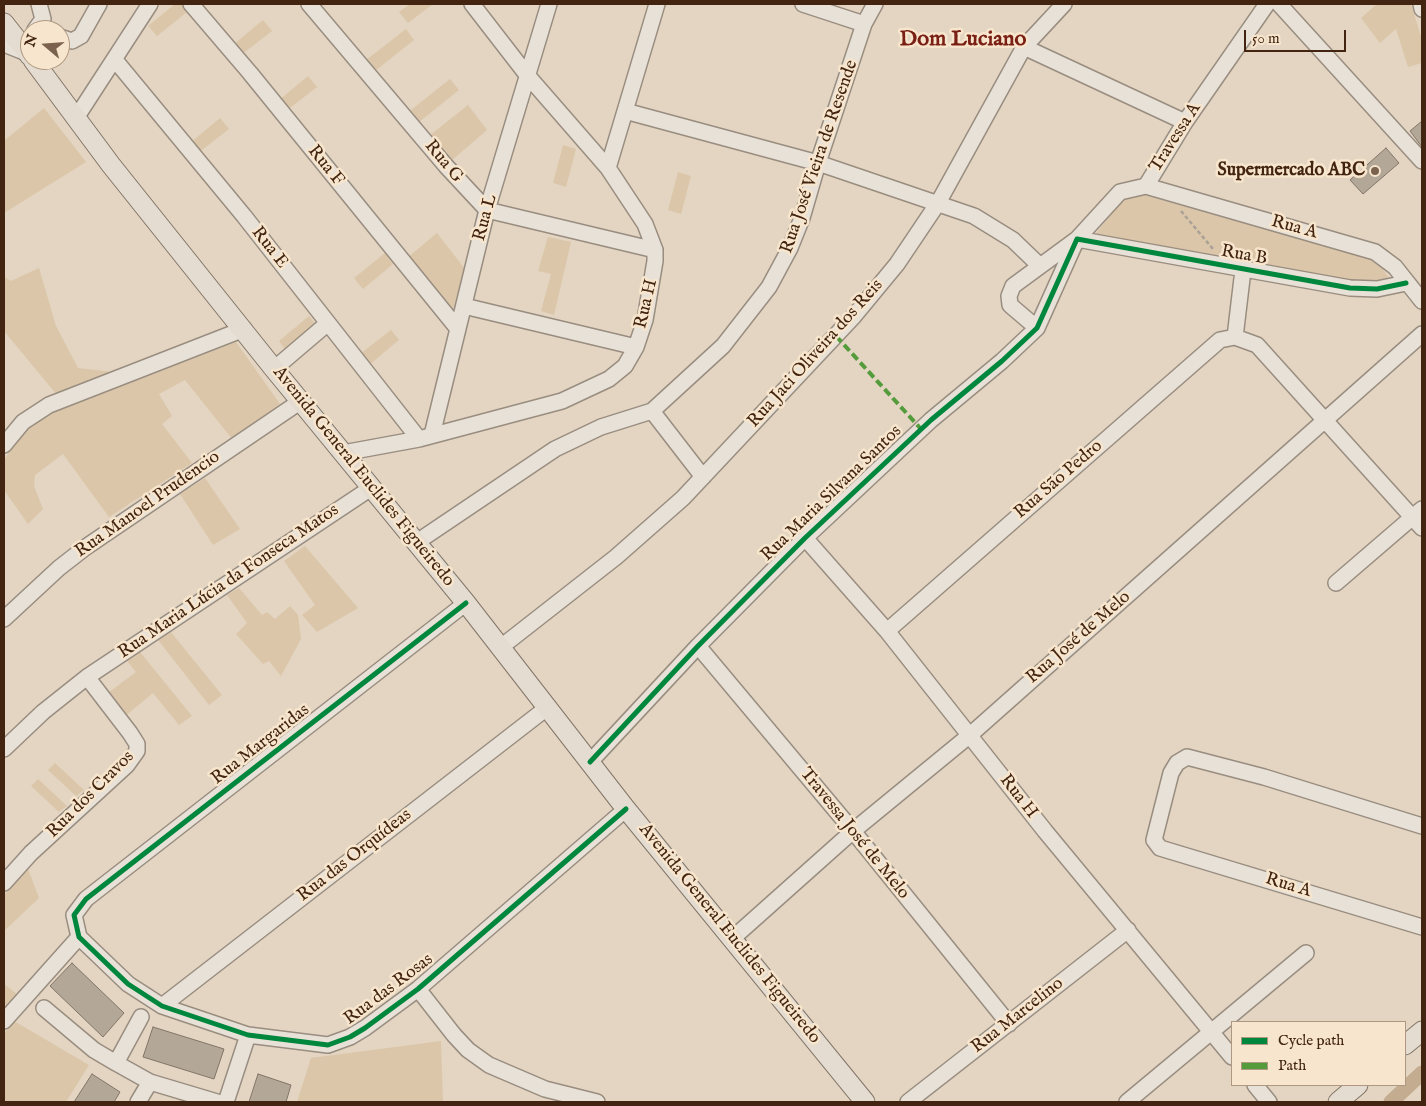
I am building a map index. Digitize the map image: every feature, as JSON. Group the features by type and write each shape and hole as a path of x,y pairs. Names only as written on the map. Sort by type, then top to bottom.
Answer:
{"main road":[{"name":"Avenida General Euclides Figueiredo","path":"4,23 20,43"},
{"name":"Avenida General Euclides Figueiredo","path":"41,70 76,118 274,369 417,542 626,809 865,1102"},
{"path":"1406,1044 1422,1030"},
{"path":"1338,1102 1357,1086"}],"street":[{"path":"39,4 43,20"},
{"path":"70,40 81,36 99,4"},
{"path":"76,118 150,4"},
{"name":"Rua F","path":"191,4 250,73 458,329"},
{"name":"Rua G","path":"309,4 446,166 487,210"},
{"name":"Rua H","path":"343,453 425,437 562,401 618,373 632,357 636,347 652,290 655,272 654,250 646,224 608,168 527,75 472,4"},
{"name":"Rua L","path":"425,437 458,329 487,210 549,4"},
{"path":"608,168 657,4"},
{"path":"803,4 864,24"},
{"name":"Rua José Vieira de Resende","path":"417,542 555,449 601,427 652,411 723,346 769,287 782,266 793,241 864,24 875,4"},
{"name":"Rua Jaci Oliveira dos Reis","path":"501,648 616,557 683,498 854,316 896,264 938,203 1024,47 1064,4"},
{"name":"Travessa A","path":"1037,328 1012,307 1008,299 1013,286 1039,265 1077,239 1120,192 1146,186 1185,122 1266,4"},
{"path":"1278,4 1422,160"},
{"path":"1421,4 1422,9"},
{"path":"1024,47 1185,122"},
{"name":"Rua E","path":"115,60 328,323 425,437"},
{"path":"625,111 818,163 974,216 1012,240 1039,265"},
{"name":"Rua A","path":"1146,186 1364,248 1386,258 1422,301"},
{"path":"487,210 654,250"},
{"name":"Rua B","path":"1077,239 1364,290 1406,283"},
{"name":"Rua Maria Silvana Santos","path":"590,762 698,646 805,538 931,420 1002,362 1037,328 1077,239"},
{"name":"Rua B","path":"1235,338 1236,268"},
{"path":"464,306 636,347"},
{"path":"274,369 328,323"},
{"path":"4,445 23,422 49,405 244,329"},
{"name":"Rua José de Melo","path":"733,938 853,831 970,735 1422,334"},
{"path":"1235,338 1257,345 1419,518 1336,583"},
{"name":"Rua São Pedro","path":"887,631 1220,340 1235,338"},
{"name":"Rua Manoel Prudencio","path":"4,619 59,568 86,547 301,401"},
{"path":"652,411 703,477"},
{"name":"Rua Maria Lúcia da Fonseca Matos","path":"4,749 43,712 87,677 371,488"},
{"name":"Rua H","path":"805,538 887,631 1045,832 1231,1056"},
{"name":"Rua Margaridas","path":"79,937 74,923 75,911 93,893 466,603"},
{"name":"Travessa José de Melo","path":"698,646 853,831 1009,1024"},
{"name":"Rua dos Cravos","path":"4,883 31,853 127,765 137,750 137,744 130,733 87,677"},
{"name":"Rua das Orquídeas","path":"162,1006 548,707"},
{"name":"Rua A","path":"1422,826 1264,777 1187,757 1177,763 1170,773 1156,831 1155,844 1160,848 1422,927"},
{"name":"Rua das Rosas","path":"79,937 128,984 162,1006 248,1035 328,1045 350,1037 365,1028 418,989 626,809"},
{"name":"Rua Marcelino","path":"908,1102 1128,930"},
{"path":"4,1021 79,937"},
{"path":"1127,1102 1306,953"},
{"path":"418,989 468,1050 489,1064 545,1089 597,1102"},
{"path":"44,1008 94,1050 116,1064 150,1082 217,1102"},
{"path":"116,1064 141,1017"},
{"path":"226,1102 248,1035"},
{"path":"138,1102 150,1082"},
{"path":"1256,1086 1269,1102"}],"path":[{"path":"1163,191 1236,268"}],"shaded area":[{"path":"175,4 181,4 187,12 157,36 148,26"},
{"path":"410,4 433,4 408,23 399,12"},
{"path":"1377,4 1411,4 1422,40 1422,63 1408,67 1396,29 1380,43 1361,18"},
{"path":"263,20 272,31 241,55 233,45"},
{"path":"406,29 414,40 375,71 366,60"},
{"path":"308,76 317,87 286,111 278,101"},
{"path":"450,79 459,90 419,122 411,110"},
{"path":"468,105 487,130 451,161 429,136"},
{"path":"44,108 86,162 4,213 4,141"},
{"path":"220,118 229,129 198,153 190,143"},
{"path":"563,145 576,149 566,187 553,183"},
{"path":"678,172 691,176 681,214 668,210"},
{"path":"1137,193 1377,261 1389,278 1362,283 1094,236 1123,199"},
{"path":"437,233 465,269 451,315 407,258"},
{"path":"548,237 571,242 554,315 541,311 551,274 538,271"},
{"path":"385,253 393,264 363,289 354,278"},
{"path":"39,268 56,326 78,368 113,372 57,395 4,331 4,277 11,281"},
{"path":"309,316 318,327 287,352 279,341"},
{"path":"391,330 399,340 369,365 360,354"},
{"path":"236,342 280,404 233,440 185,380 159,394 172,416 162,424 192,463 109,517 63,454 35,475 34,486 43,509 28,524 4,490 4,460 18,439 41,417"},
{"path":"205,478 240,529 213,545 180,494"},
{"path":"305,546 358,608 317,632 302,615 315,605 284,561"},
{"path":"239,588 262,615 267,612 275,619 290,606 298,615 301,639 281,676 269,661 263,664 236,634 247,623 227,595"},
{"path":"170,631 222,695 209,705 158,640"},
{"path":"140,652 192,716 179,725 153,693 124,717 108,693 136,672 127,661"},
{"path":"55,763 84,790 76,796 48,770"},
{"path":"38,779 67,806 59,812 31,786"},
{"path":"28,869 39,898 4,931 4,895"},
{"path":"4,984 18,995 4,1010"},
{"path":"14,1021 89,1065 66,1102 4,1102 4,1034"},
{"path":"441,1041 443,1102 297,1102 311,1058"}],"building":[{"path":"1422,121 1422,147 1410,131"},
{"name":"Supermercado ABC","path":"1386,148 1399,163 1363,194 1350,180"},
{"path":"72,963 124,1013 103,1037 50,986"},
{"path":"153,1027 224,1049 214,1079 143,1057"},
{"path":"92,1074 120,1092 114,1102 74,1102"},
{"path":"258,1074 291,1085 286,1102 249,1102"}],"waterway":[{"path":"1391,1102 1422,1073"}],"marked path":[{"path":"836,336 921,429"}],"cycle path":[{"path":"590,762 698,646 805,538 931,420 1002,361 1037,328 1077,239 1350,288 1377,289 1406,283"},
{"path":"466,603 86,899 74,915 79,937 128,984 162,1006 248,1035 328,1045 350,1037 365,1028 418,989 626,809"}],"place":[{"name":"Supermercado ABC","path":"1375,171"}],"district":[{"name":"Dom Luciano","path":"963,40"}]}
